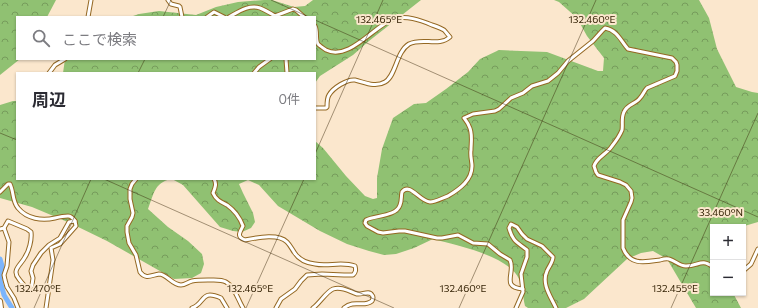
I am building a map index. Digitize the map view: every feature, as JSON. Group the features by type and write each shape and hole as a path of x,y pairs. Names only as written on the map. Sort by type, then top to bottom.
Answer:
{"highway":[{"path":"0,301 1,308"}],"street":[{"path":"88,16 91,0"},
{"path":"168,0 171,4 180,7 182,16"},
{"path":"231,16 249,7 260,8 275,16 293,9 303,16"},
{"path":"208,16 214,12 222,16"},
{"path":"316,28 319,44 332,52 339,52 348,49 386,23 398,18 412,18 424,22 441,29 450,37 443,41 417,42 409,44 402,51 390,77 386,82 376,84 353,80 346,82 336,87 328,95 326,108 316,108"},
{"path":"523,289 513,287 510,282 512,267 510,260 488,244 473,243 458,235 437,238 405,230 383,234 367,226 365,223 370,217 386,215 396,210 400,206 402,192 405,188 411,190 423,200 430,202 442,199 464,185 470,175 472,164 470,153 471,130 464,118 473,114 495,111 511,98 523,93 532,86 548,81 558,73 568,61 593,41 605,28 618,35 628,49 672,58 677,65 675,76 647,88 644,90 640,98 626,108 622,116 622,129 620,134 609,151 598,159 594,166 598,175 626,185 632,193 631,202 623,220 622,248 627,256 641,262 669,259 685,266 703,262 710,265"},
{"path":"50,72 55,65 63,60"},
{"path":"255,72 269,60"},
{"path":"286,60 287,72"},
{"path":"135,180 130,189 130,199 133,213 127,226 127,232 129,243 136,255 141,274 147,277 160,274 164,275 174,283 182,285 194,281 214,280 226,282 235,293 243,308"},
{"path":"215,180 216,182 213,193 215,198 233,210 241,221 243,226 239,236 243,240 275,237 289,243 295,254 302,261 315,264 349,264 354,266 356,269 353,275 307,275 296,289 281,299 276,308"},
{"path":"0,192 6,185 10,184 16,205 22,212 31,217 40,219 70,216 75,221 76,226 72,231 60,244 51,248 53,260 46,308"},
{"path":"18,308 5,280 4,275 9,250 8,240 2,229 8,221 31,232 28,252 16,270 17,277 28,288 32,285 32,267 36,260 49,245 60,238 69,222 75,221"},
{"path":"516,308 522,296 523,289 521,274 527,257 527,252 525,248 516,243 513,238 509,228 511,224 517,227 527,239 542,246 553,257 545,276 545,281 556,308"},
{"path":"746,268 751,264 758,249"},
{"path":"313,308 329,292 336,289 344,289 358,294 366,293 372,295 373,299 368,304 352,303 344,308"},
{"path":"192,308 197,306 205,296 208,295 221,298 227,308"}],"green space":[{"path":"0,0 56,0 48,16 16,16 16,60 19,60 0,75"},
{"path":"272,0 294,7 305,6 313,0 421,0 353,55 320,76 316,82 316,72 63,72 65,60 316,60 316,16 133,16 159,11 196,15 216,7 238,2"},
{"path":"554,0 699,0 709,18 717,49 736,87 758,93 758,222 746,226 746,224 710,224 710,296 735,296 741,308 696,308 667,259 653,251 641,253 627,259 584,299 566,308 528,308 525,306 519,279 505,264 493,258 468,248 433,239 414,248 396,254 384,255 347,244 320,231 278,206 259,185 248,180 316,180 316,142 365,196 373,199 377,198 377,178 382,149 393,118 414,104 426,103 468,72 480,59 499,50 547,52 598,71 603,71 604,58 587,36 577,18 559,2"},
{"path":"16,101 16,180 168,180 161,183 155,190 148,209 202,254 204,264 201,273 192,278 174,279 107,241 70,223 32,207 0,198 0,105"},
{"path":"174,180 248,180 239,184 253,213 255,222 251,228 242,232 220,227 183,185"}],"waterway":[{"path":"0,259 2,266 0,281"},
{"path":"0,281 4,295 12,308"}]}
